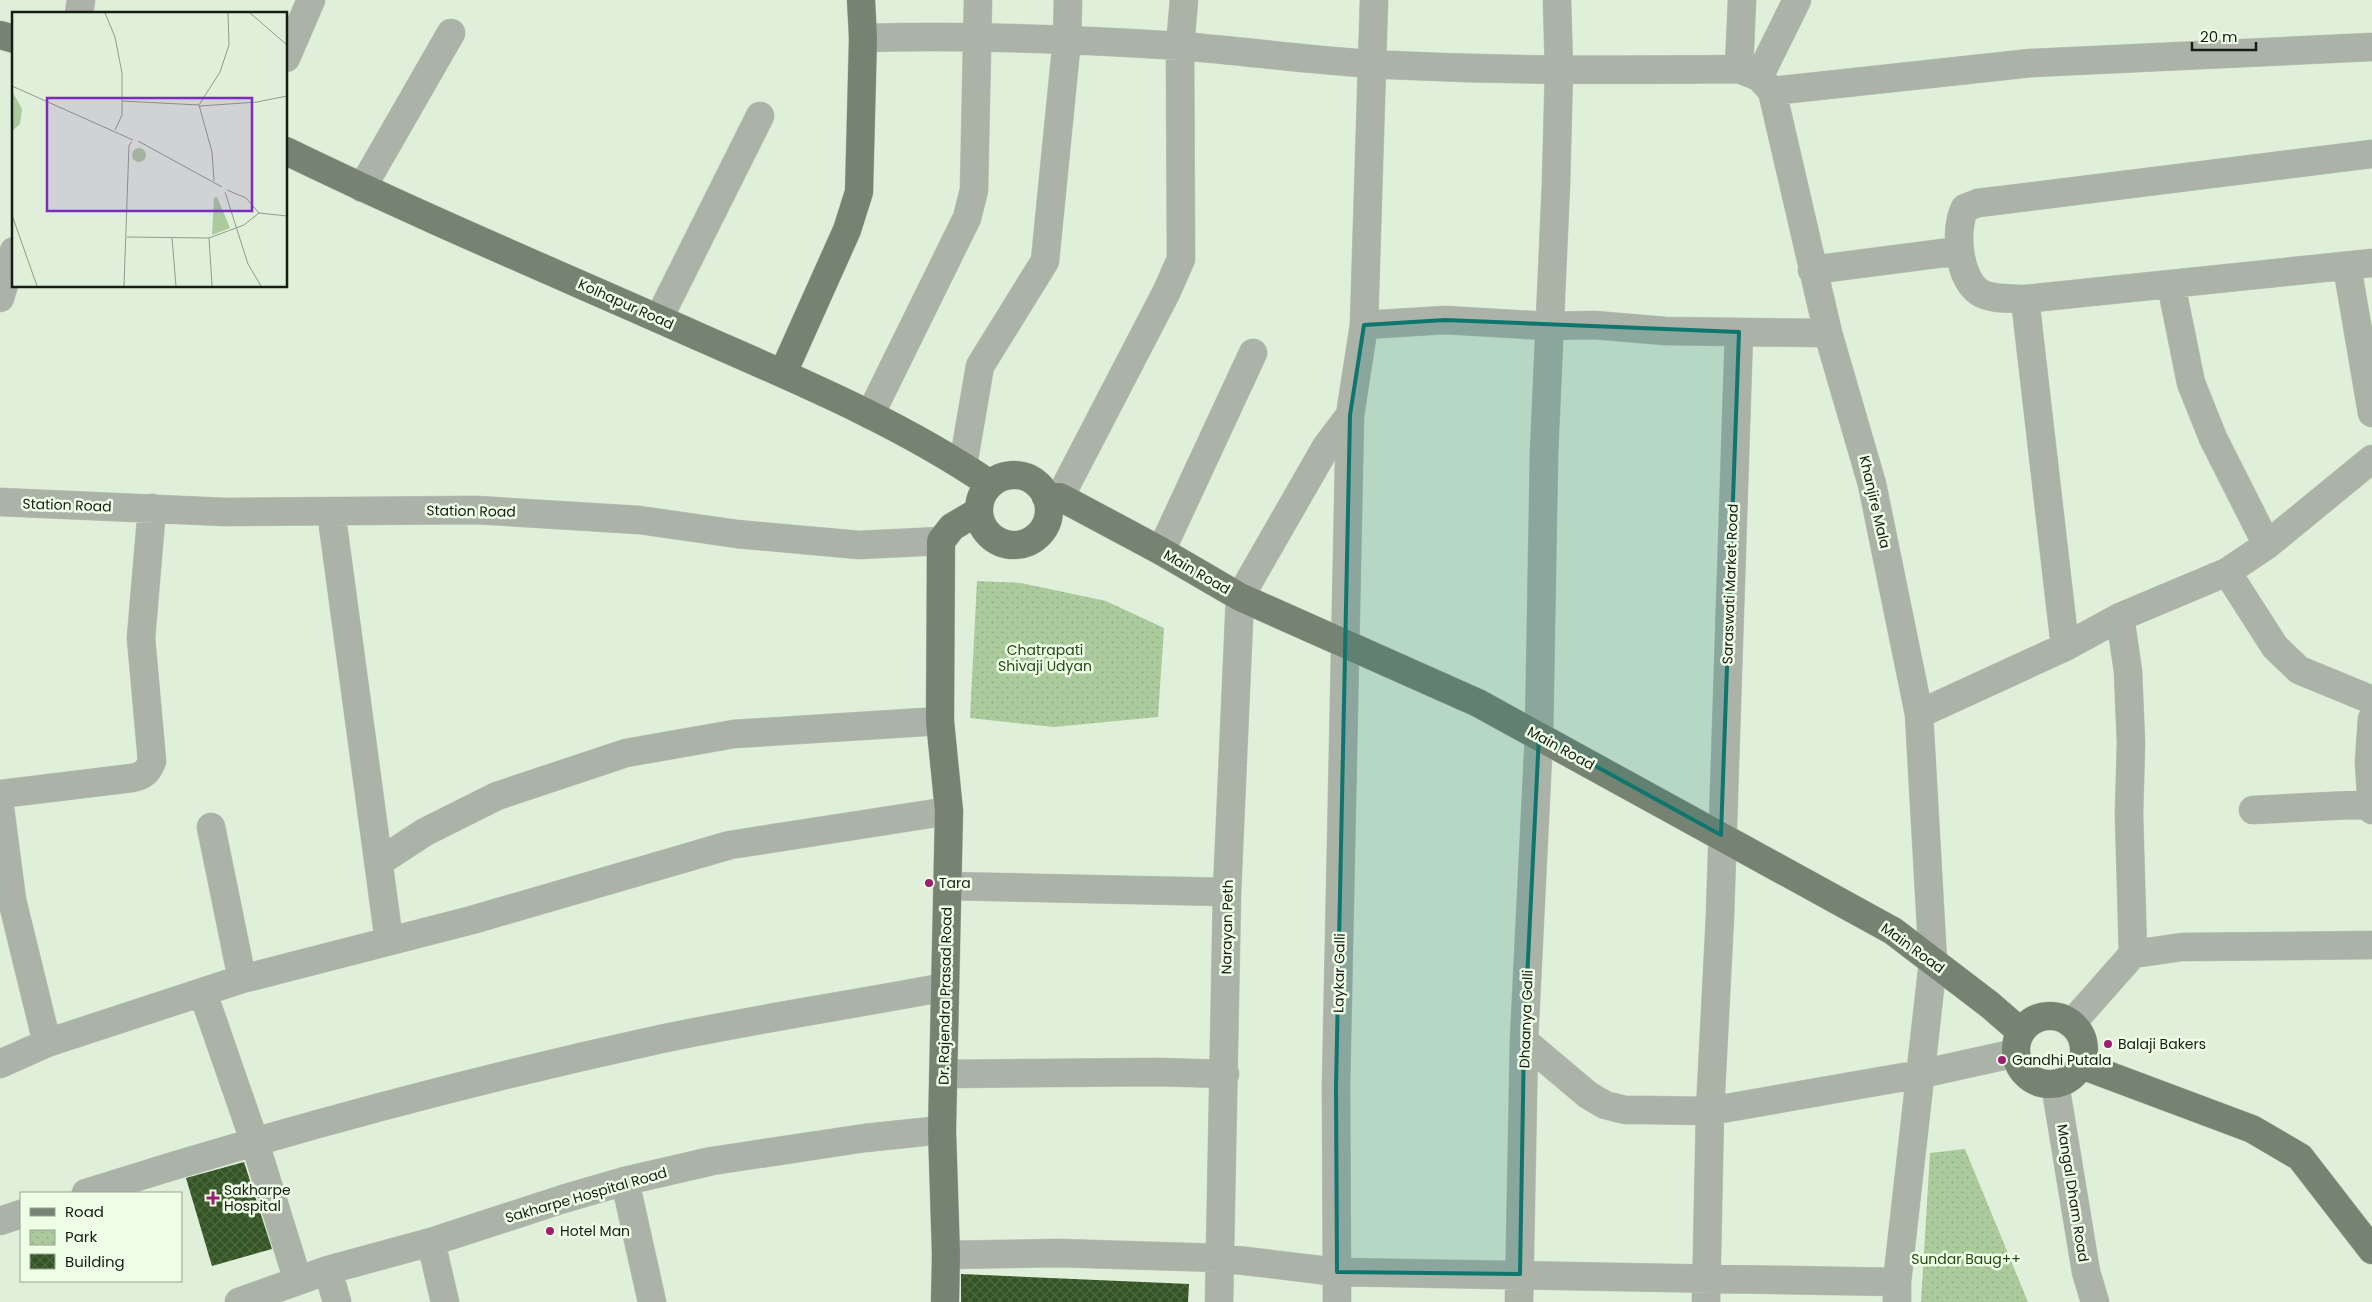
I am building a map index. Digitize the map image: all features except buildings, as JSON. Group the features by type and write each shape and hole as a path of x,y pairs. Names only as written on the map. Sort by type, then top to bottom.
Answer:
{"main road":[{"path":"783,373 847,230 859,192 863,38 861,0"},
{"name":"Kolhapur Road","path":"288,153 362,188 783,373 870,415 962,465 990,484"},
{"path":"1008,476 1018,476 1035,482 1061,500 1048,512 1045,526 1030,541 1021,544 1001,543 992,538 980,521 978,511 980,501 990,484 1008,476"},
{"name":"Main Road","path":"1061,500 1161,551 1240,597 1478,702 1893,931 1990,1005 2019,1043"},
{"path":"941,541 952,527 978,511"},
{"name":"Dr. Rajendra Prasad Road","path":"941,541 940,721 949,812 942,1130 946,1302"},
{"path":"2050,1016 2061,1018 2079,1032 2083,1042 2084,1054 2081,1065 2075,1074 2055,1084 2044,1084 2034,1080 2025,1073 2019,1064 2019,1043 2029,1024 2039,1018 2050,1016"},
{"path":"2081,1065 2252,1129 2300,1157 2372,1250"}],"street":[{"path":"288,53 311,0"},
{"path":"870,415 967,218 974,190 978,0"},
{"path":"962,465 980,366 1046,261 1067,39 1068,0"},
{"path":"1061,500 1167,292 1181,259 1180,46 1184,0"},
{"name":"Laykar Galli","path":"1337,1302 1336,1076 1347,644 1350,415 1364,325 1374,0"},
{"name":"Dhaanya Galli","path":"1519,1302 1524,1041 1539,735 1543,462 1556,184 1557,0"},
{"name":"Khanjire Mala","path":"1742,0 1757,79 1872,484 1919,714 1933,962 1897,1292"},
{"path":"1757,79 1797,0"},
{"path":"362,188 452,33"},
{"path":"863,38 977,37 1067,39 1180,46 1372,64 1757,79 2031,63 2372,47"},
{"path":"659,318 760,116"},
{"path":"2372,154 1978,203 1965,208 1959,219 1959,251 1969,279 1978,292 1994,298 2025,299 2359,264 2372,413"},
{"path":"1812,270 1959,251"},
{"path":"0,298 12,258"},
{"path":"2171,284 2191,383 2213,438 2267,545"},
{"path":"2025,299 2065,647"},
{"path":"1364,325 1445,320 1548,326 1594,325 1665,331 1828,333"},
{"name":"Saraswati Market Road","path":"1706,1291 1710,1112 1720,916 1721,835 1739,332"},
{"path":"1161,551 1253,353"},
{"path":"1240,597 1326,447 1350,415"},
{"path":"1919,714 2065,647 2120,616 2227,572 2267,545 2372,458"},
{"name":"Station Road","path":"0,502 225,512 476,510 639,520 737,534 859,545 941,541"},
{"path":"0,794 132,778 142,776 148,770 152,761 141,638 152,508"},
{"path":"331,511 389,940"},
{"path":"2227,572 2275,647 2299,670 2372,700"},
{"name":"Narayan Peth","path":"1220,1302 1227,892 1240,597"},
{"path":"2120,616 2128,671 2132,743 2129,814 2133,954"},
{"path":"2372,719 2369,762 2372,810"},
{"path":"379,862 425,832 497,796 626,753 734,734 940,721"},
{"path":"2253,810 2371,804"},
{"path":"0,808 12,900 47,1043"},
{"path":"0,1064 47,1043 242,979 472,920 730,845 949,812"},
{"path":"211,827 242,979"},
{"path":"947,886 1227,892"},
{"path":"2071,1024 2133,954 2182,946 2372,945"},
{"path":"89,1192 255,1143 484,1082 662,1039 945,987"},
{"path":"204,993 255,1143 298,1281"},
{"path":"1524,1041 1588,1095 1606,1105 1625,1110 1710,1112 1922,1074 2019,1043"},
{"path":"944,1074 1158,1072 1225,1074"},
{"name":"Mangal Dham Road","path":"2055,1084 2086,1272 2095,1302"},
{"name":"Sakharpe Hospital Road","path":"239,1302 328,1270 431,1242 625,1181 712,1161 865,1138 942,1130"},
{"path":"625,1181 652,1302"},
{"path":"0,1221 20,1214"},
{"path":"431,1242 445,1302"},
{"path":"946,1255 1058,1253 1220,1258 1337,1272 1520,1274 1706,1291 1897,1292"},
{"path":"328,1270 337,1302"}],"highlighted area":[{"path":"1445,320 1739,332 1721,835 1539,735 1524,1041 1520,1274 1337,1272 1336,1086 1350,415 1364,325"}],"green space":[{"name":"Chatrapati Shivaji Udyan","path":"977,581 1021,583 1106,601 1164,628 1158,717 1054,727 970,718"},
{"name":"Sundar Baug++","path":"1965,1149 2028,1302 1921,1302 1930,1153"}],"place":[{"name":"Tara","path":"929,883"},
{"name":"Balaji Bakers","path":"2108,1044"},
{"name":"Gandhi Putala","path":"2002,1060"},
{"name":"Sakharpe Hospital","path":"213,1198"},
{"name":"Hotel Man","path":"550,1231"}]}
